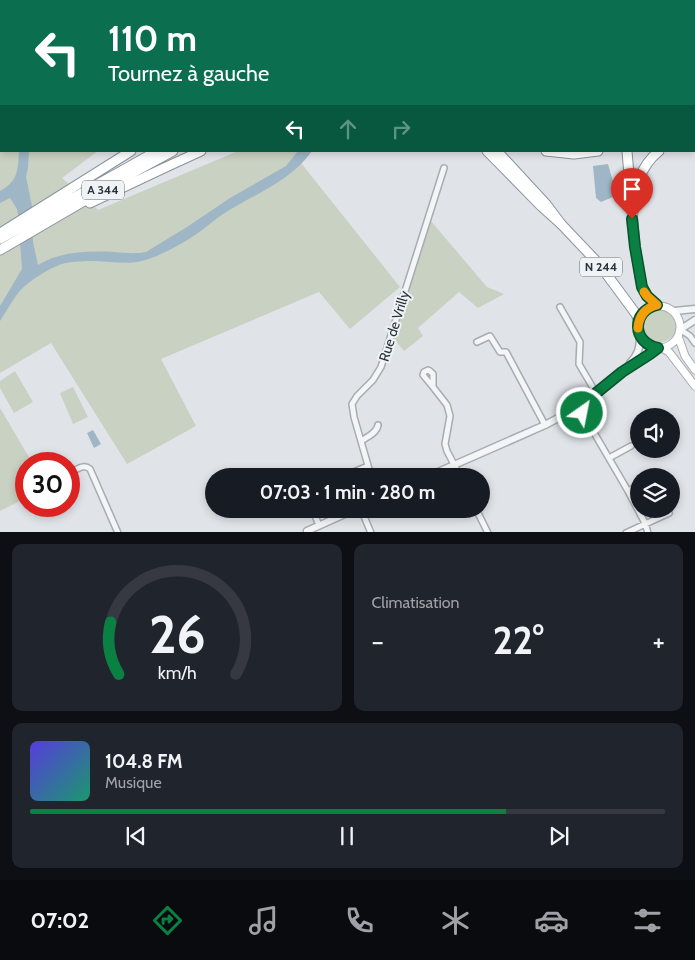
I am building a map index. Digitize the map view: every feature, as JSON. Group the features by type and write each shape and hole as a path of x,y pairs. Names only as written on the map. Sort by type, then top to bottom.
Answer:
{"highway":[{"path":"33,222 131,152"},
{"name":"A 344","path":"0,250 20,239 33,222 155,152"},
{"name":"A 344","path":"33,222 126,177 170,152"},
{"path":"164,168 193,152"},
{"path":"0,233 19,225 33,222 199,152"},
{"path":"488,152 561,224"},
{"name":"N 244","path":"499,152 610,277 639,321"},
{"path":"554,152 569,154 588,152"},
{"path":"632,219 639,179 646,164 658,152"},
{"name":"N 244","path":"627,154 635,247 642,287 647,296 657,305"},
{"path":"0,239 19,225"}],"main road":[{"path":"695,370 685,356 680,332 680,319 674,311 669,307 657,305 644,312 639,321 640,336 648,345 668,352 695,386"},
{"path":"660,348 669,346 674,342 680,332"}],"street":[{"name":"Rue de Vrilly","path":"368,466 352,404 357,396 373,380 381,367 444,168"},
{"path":"560,307 580,342 579,364 596,393"},
{"path":"674,311 695,309"},
{"path":"695,320 680,332 690,336 695,343"},
{"path":"477,342 490,336 500,352 506,352 545,424"},
{"path":"622,372 637,356 640,347 640,336"},
{"path":"447,468 579,407 622,372 660,348"},
{"path":"433,387 447,405 450,416 445,444 456,468"},
{"path":"579,407 628,491 648,532"},
{"path":"361,441 374,432 378,425"},
{"path":"609,458 630,447"},
{"path":"80,468 83,466 90,470 118,532"},
{"path":"363,468 368,466"},
{"path":"316,518 319,525"},
{"path":"306,532 335,518"},
{"path":"365,518 371,532"},
{"path":"481,518 488,532"},
{"path":"626,532 657,518"}],"green space":[{"path":"0,152 97,152 62,178 98,210 236,152 307,152 301,163 400,287 350,329 319,292 161,359 196,426 127,464 51,343 0,373"},
{"path":"430,220 487,287 504,294 478,308 459,292 418,328 423,336 404,351 394,339"},
{"path":"660,310 666,311 671,315 675,320 675,332 671,337 666,341 660,342 654,341 649,337 645,332 644,326 645,320 649,315 654,311"},
{"path":"15,371 33,402 14,413 0,388 0,381"},
{"path":"73,387 88,417 73,424 60,393"},
{"path":"0,408 26,452 15,452 15,504 0,511"}],"water":[{"path":"19,152 29,152 26,177 32,206 33,242 38,265 65,254 146,252 230,198 286,166 297,152 311,152 293,171 271,187 223,214 190,238 159,255 145,260 121,263 96,261 70,262 51,269 32,280 18,293 0,321 0,306 22,269 17,209 10,198 0,203 0,191 14,179"},
{"path":"608,164 616,192 613,197 601,202 596,198 593,166"},
{"path":"93,430 101,444 94,448 87,433"}],"slow traffic":[{"path":"638,328 639,321 644,312 657,305 644,292"}],"route":[{"path":"582,413 579,407 622,372 658,348 648,345 640,336 638,326 641,316 652,306 657,305 647,296 642,287 632,219"}]}
